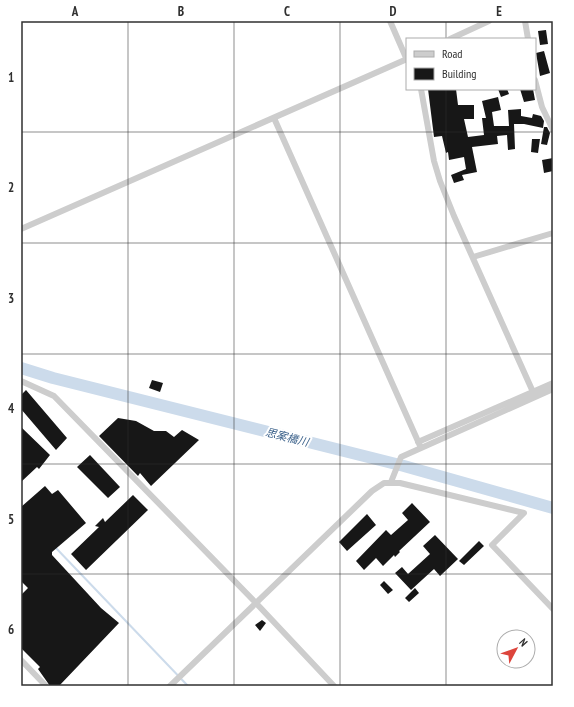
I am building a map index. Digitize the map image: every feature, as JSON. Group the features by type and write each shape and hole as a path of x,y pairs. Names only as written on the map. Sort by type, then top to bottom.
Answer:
{"street":[{"path":"390,21 406,57"},
{"path":"452,38 489,21"},
{"path":"525,21 528,38"},
{"path":"21,229 406,59"},
{"path":"536,84 542,106 553,130"},
{"path":"421,90 434,161 454,216 533,392"},
{"path":"274,118 419,445"},
{"path":"473,256 553,233"},
{"path":"21,381 54,396 256,603 334,686"},
{"path":"392,479 401,457 419,445 553,383"},
{"path":"419,445 553,389"},
{"path":"170,686 372,491 392,479 524,513 492,545 553,609"},
{"path":"21,660 46,686"}],"building":[{"path":"546,30 548,44 540,45 538,31"},
{"path":"544,51 550,73 540,76 536,53"},
{"path":"428,90 456,90 458,105 474,105 474,119 464,119 468,137 484,135 482,118 486,118 482,101 498,97 501,110 492,112 494,126 509,126 508,110 521,109 521,116 532,118 533,114 541,116 544,121 543,128 524,124 514,124 515,149 508,150 507,135 497,136 498,144 472,147 477,172 462,175 464,180 454,183 451,175 466,169 464,157 449,160 448,152 446,153 442,136 434,137"},
{"path":"498,90 507,90 509,94 501,97"},
{"path":"520,90 533,90 535,100 524,102"},
{"path":"544,127 547,127 550,133 547,145 541,144"},
{"path":"532,139 540,139 538,153 531,152"},
{"path":"553,158 553,171 544,173 542,160"},
{"path":"152,380 163,383 160,392 149,388"},
{"path":"26,390 67,438 56,450 21,409 21,395"},
{"path":"118,418 136,421 154,431 166,431 174,437 182,430 199,440 151,486 140,473 138,476 99,436"},
{"path":"21,427 50,455 39,469 37,467 21,482"},
{"path":"90,455 120,487 108,498 77,467"},
{"path":"45,486 52,494 58,490 86,523 52,552 52,555 101,608 119,623 59,686 50,686 38,669 40,667 21,648 21,595 28,588 21,581 21,507"},
{"path":"133,495 148,510 86,570 71,554 99,527 95,526 103,518 105,522"},
{"path":"412,503 430,522 399,551 400,552 395,557 394,555 383,566 376,558 364,570 356,561 386,530 391,535 408,520 402,513"},
{"path":"367,514 376,525 347,551 339,542"},
{"path":"435,535 458,559 440,576 434,569 411,590 395,573 402,567 408,574 430,554 423,546"},
{"path":"479,541 484,546 464,565 459,561"},
{"path":"384,581 393,590 388,594 380,585"},
{"path":"415,588 419,593 409,602 405,598"},
{"path":"262,620 266,623 260,631 255,625"}],"waterway":[{"name":"思案橋川","path":"21,368 53,378 404,466 553,508"},
{"path":"55,547 188,686"}]}
